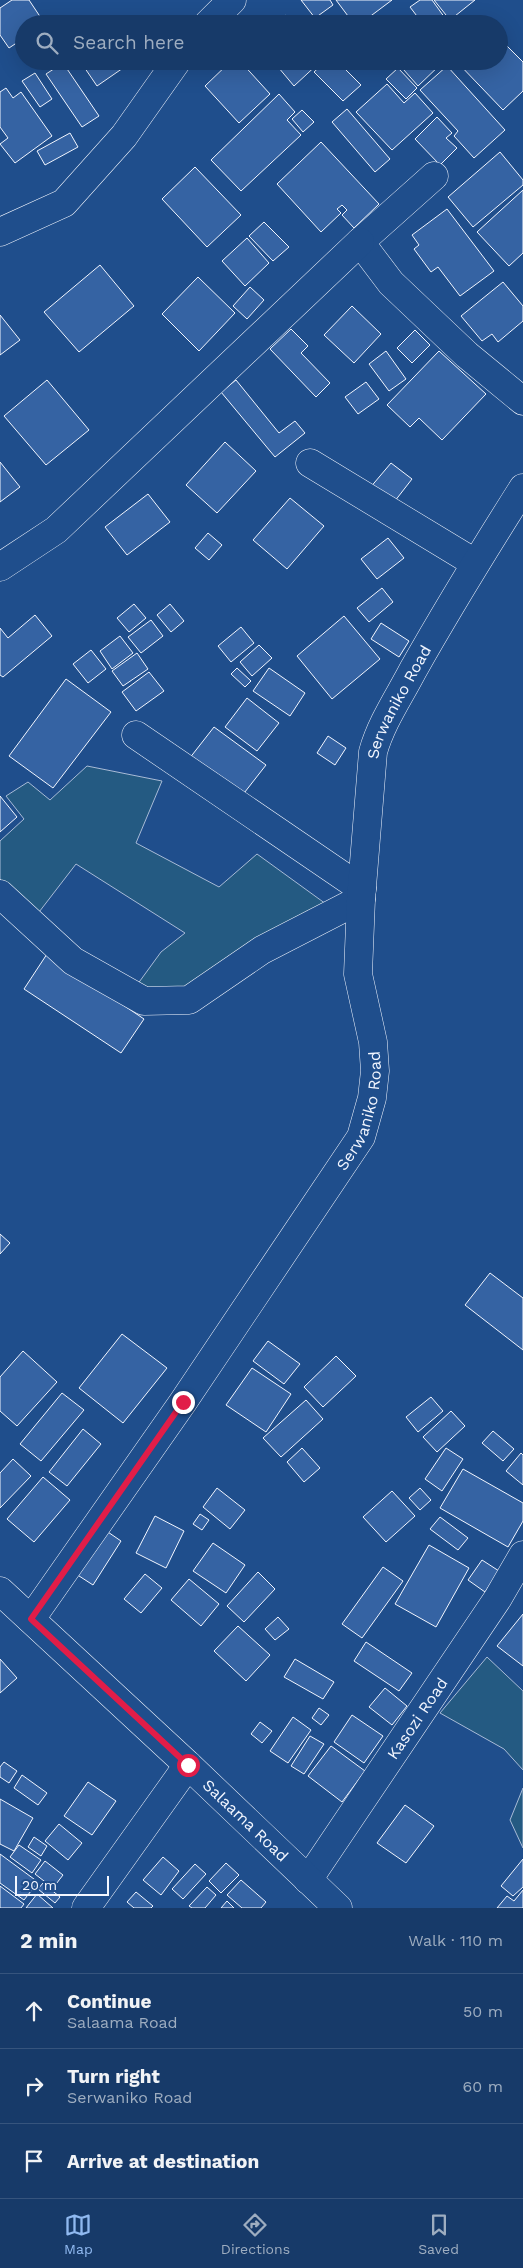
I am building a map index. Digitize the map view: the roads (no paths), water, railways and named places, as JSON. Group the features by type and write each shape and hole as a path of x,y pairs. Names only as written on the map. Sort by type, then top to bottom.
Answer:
{"street":[{"path":"217,15 232,0"},
{"path":"0,232 64,203 124,136 170,70"},
{"path":"0,567 56,530 360,242 434,176"},
{"path":"360,242 391,283 467,355 523,401"},
{"path":"310,463 475,563"},
{"name":"Serwaniko Road","path":"31,1619 183,1402 361,1138 372,1098 375,1071 373,1042 358,974 373,752 377,738 475,563 523,488"},
{"path":"0,894 73,961 144,1001 189,1000 262,950 362,894 136,735"},
{"name":"Kasozi Road","path":"308,1880 513,1594 523,1555"},
{"name":"Salaama Road","path":"0,1591 188,1765 338,1908"},
{"path":"86,1908 188,1765"}]}
